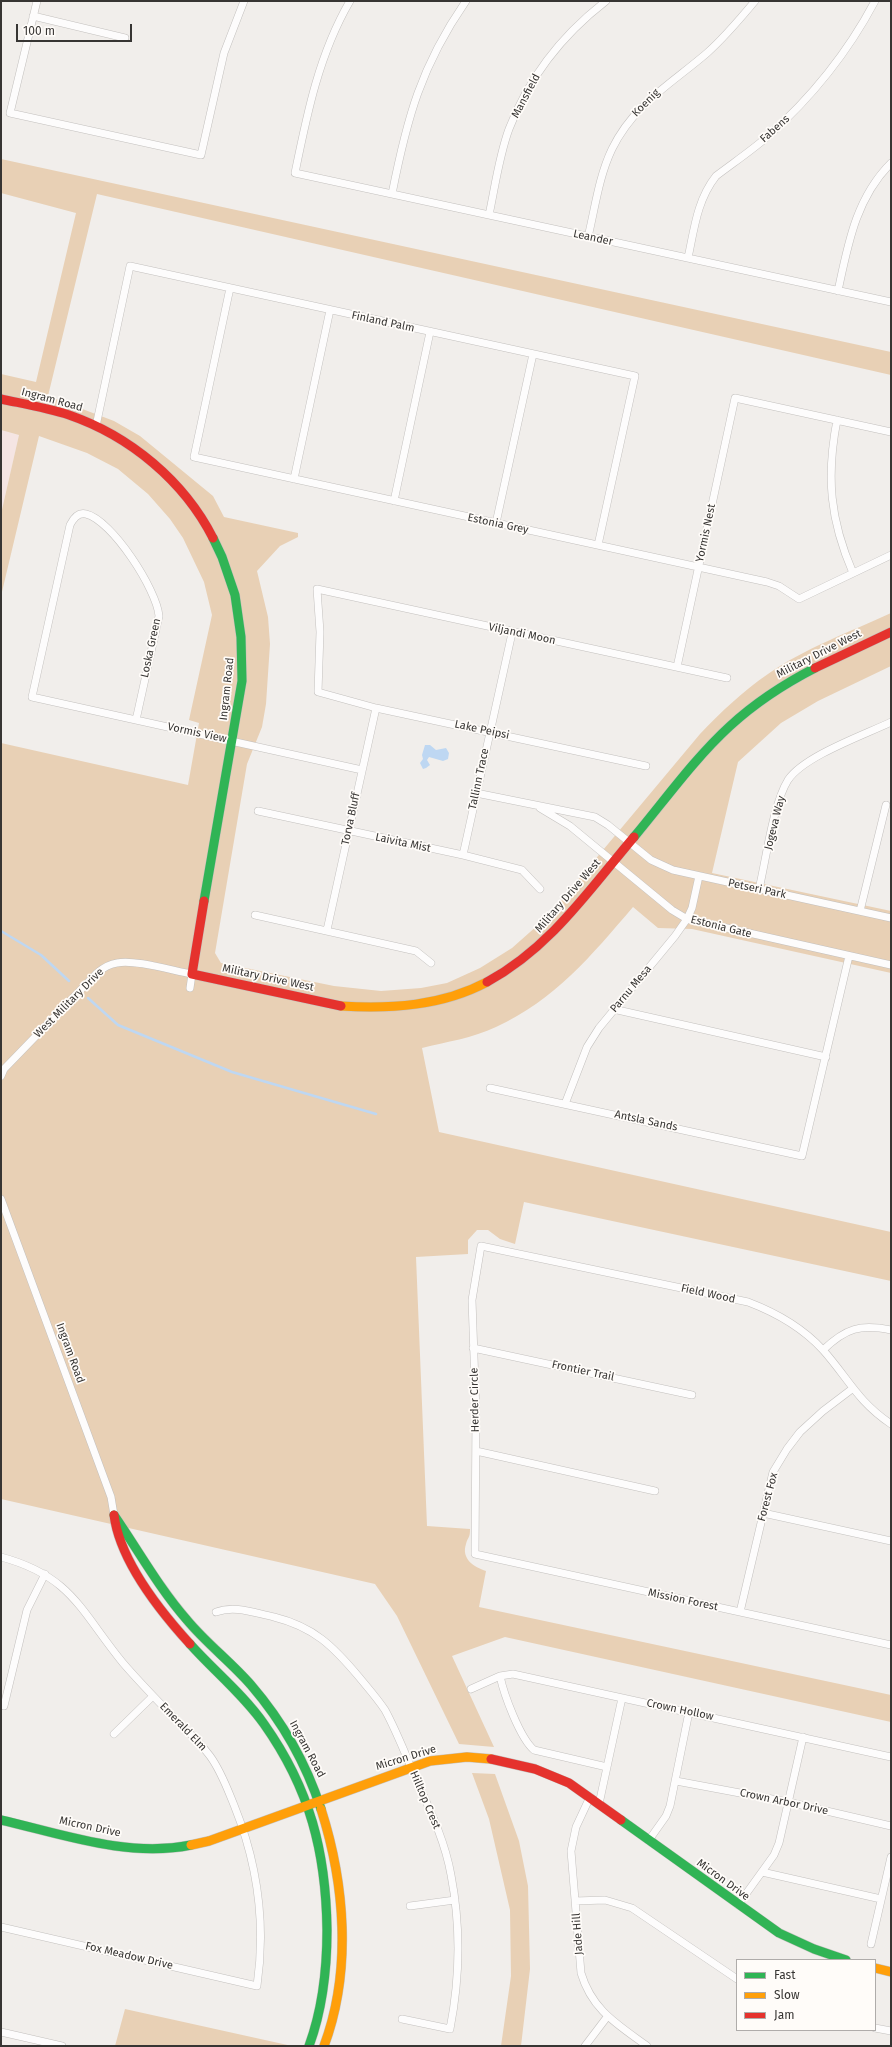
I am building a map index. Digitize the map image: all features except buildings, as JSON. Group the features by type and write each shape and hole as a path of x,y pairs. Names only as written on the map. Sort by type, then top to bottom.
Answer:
{"street":[{"path":"37,1 10,113 201,155 224,53 244,1"},
{"name":"Leander","path":"350,1 329,44 312,94 295,173 891,302"},
{"path":"392,194 408,122 419,85 447,29 466,1"},
{"name":"Mansfield","path":"489,215 500,163 509,130 533,79 549,56 567,35 587,15 606,1"},
{"name":"Koenig","path":"588,237 605,165 612,149 630,119 654,94 708,52 733,27 754,1"},
{"name":"Fabens","path":"688,258 699,208 708,187 716,176 782,123 817,86 849,44 875,1"},
{"path":"34,16 125,38"},
{"path":"838,290 848,244 858,212 869,190 891,163"},
{"name":"Finland Palm","path":"96,426 130,266 635,376 598,545"},
{"name":"Estonia Grey","path":"230,288 194,458 767,582 779,586 799,599 854,573"},
{"path":"294,479 330,310"},
{"path":"394,501 430,332"},
{"path":"496,523 533,354"},
{"name":"Yormis Nest","path":"677,667 735,398 837,420"},
{"name":"Ingram Road","path":"1,399 76,417 124,441 150,460 175,482 194,505 210,529 222,554 236,599 240,620 243,653 242,681 190,988"},
{"path":"891,432 837,420 831,449 831,479 837,530 854,573 891,555"},
{"name":"Vormis View","path":"80,514 73,518 70,525 32,697 362,770"},
{"name":"Loska Green","path":"80,514 86,514 91,517 117,539 139,568 158,606 159,616 136,720"},
{"name":"Viljandi Moon","path":"318,692 320,632 317,589 727,678"},
{"name":"Tallinn Trace","path":"463,855 512,632"},
{"name":"Military Drive West","path":"192,974 334,1005 379,1009 430,1003 475,989 501,976 554,933 703,755 729,726 750,707 780,686 804,673 891,632"},
{"name":"Lake Peipsi","path":"318,692 376,708 646,766"},
{"name":"Torva Bluff","path":"327,930 376,708"},
{"name":"Jogeva Way","path":"759,889 780,798 789,780 800,767 819,756 891,722"},
{"name":"Estonia Gate","path":"476,793 595,817 630,842"},
{"path":"860,911 886,805"},
{"name":"Estonia Gate","path":"537,806 570,826 672,910 687,919 891,965"},
{"name":"Laivita Mist","path":"258,811 349,832 463,855 522,870 540,889"},
{"name":"Petseri Park","path":"630,842 651,860 672,870 891,918"},
{"name":"Parnu Mesa","path":"565,1104 587,1047 599,1028 613,1009 675,936 687,919 692,908 699,876"},
{"path":"255,915 416,951 431,963"},
{"path":"613,1009 826,1057 849,956"},
{"name":"West Military Drive","path":"2,1072 97,973 107,966 117,963 129,963 192,974"},
{"name":"Antsla Sands","path":"490,1088 802,1156 826,1057"},
{"name":"Ingram Road","path":"1,1199 111,1497 116,1532 133,1569 156,1603 188,1642 234,1689 265,1726 285,1757 314,1825 326,1888 328,1957 321,2008 309,2046"},
{"name":"Herder Circle","path":"475,1554 476,1375 472,1300 481,1246"},
{"name":"Field Wood","path":"481,1246 748,1302 776,1314 796,1326 823,1350 852,1389 869,1408 891,1424"},
{"path":"823,1350 840,1336 862,1326 891,1330"},
{"name":"Frontier Trail","path":"474,1348 692,1395"},
{"name":"Forest Fox","path":"740,1612 773,1472 787,1448 800,1432 823,1411 852,1389"},
{"path":"476,1451 655,1491"},
{"path":"763,1513 891,1541"},
{"name":"Ingram Road","path":"114,1515 179,1611 250,1685 267,1706 288,1736 319,1800 332,1845 338,1880 343,1960 336,2011 324,2046"},
{"name":"Mission Forest","path":"475,1554 891,1645"},
{"name":"Emerald Elm","path":"1,1557 18,1562 45,1574 66,1590 77,1601 112,1650 210,1756 223,1776 244,1828 252,1857 257,1884 261,1947 257,1986"},
{"path":"4,1706 27,1610 45,1574"},
{"path":"156,1603 167,1595"},
{"name":"Hilltop Crest","path":"216,1612 224,1609 236,1608 286,1620 312,1632 326,1641 342,1657 376,1697 385,1711 411,1767 444,1845 455,1900 458,1924 458,1969 456,1994 450,2029 402,2019"},
{"name":"Crown Hollow","path":"471,1689 500,1676 513,1674 804,1736 891,1757"},
{"path":"500,1676 508,1702 527,1742 534,1750 607,1767"},
{"path":"114,1734 153,1696"},
{"path":"599,1804 622,1698"},
{"path":"649,1840 666,1816 676,1781 689,1712"},
{"path":"738,1905 774,1855 779,1843 804,1736"},
{"name":"Micron Drive","path":"1,1820 116,1846 156,1850 192,1845 244,1828 306,1804 411,1767 442,1759 486,1757 514,1761 550,1774 569,1783 779,1933 814,1949 843,1959"},
{"name":"Crown Arbor Drive","path":"676,1781 788,1802 891,1826"},
{"name":"Jade Hill","path":"590,1797 580,1816 573,1839 571,1863 580,1973 592,2000 607,2017 647,2046"},
{"path":"871,1944 891,1858"},
{"path":"762,1872 881,1899"},
{"path":"410,1906 455,1900"},
{"path":"575,1901 605,1900 632,1908 736,1979"},
{"name":"Fox Meadow Drive","path":"1,1927 257,1986"},
{"path":"876,1968 891,1972"},
{"path":"321,2008 336,2011"},
{"path":"585,2046 607,2017"},
{"path":"876,2028 891,2031"},
{"path":"1,2032 62,2046"}],"shaded area":[{"path":"1,159 891,352 891,375 97,194 48,396 114,421 140,436 213,496 224,517 298,533 298,537 280,546 257,571 268,617 270,644 266,704 262,727 247,764 215,953 221,963 334,986 381,991 421,988 447,983 480,968 512,948 547,917 700,734 741,695 768,674 797,656 891,613 891,666 818,701 781,723 738,762 712,873 891,911 891,973 692,929 658,928 633,907 602,943 571,975 536,1004 517,1016 487,1031 469,1037 422,1048 439,1132 891,1232 891,1281 524,1202 515,1244 500,1239 488,1230 477,1230 468,1240 468,1254 416,1257 427,1526 470,1529 465,1554 473,1565 486,1571 479,1607 891,1695 891,1722 505,1637 452,1656 494,1747 459,1744 397,1616 375,1584 1,1499 1,743 188,785 199,723 189,720 212,615 204,582 183,538 170,519 148,494 118,469 87,453 39,436 1,596 1,514 19,435 1,430 1,374 36,382 76,213 1,193"},
{"path":"1,430 19,435 1,514"},
{"path":"472,1773 495,1774 519,1841 528,1886 530,1969 521,2046 501,2046 511,1976 510,1910 489,1819"},
{"path":"125,2009 292,2046 115,2046"}],"water":[{"path":"425,745 430,745 436,750 446,748 449,753 448,759 443,761 429,757 427,760 430,765 423,769 420,763 423,759 422,755"}],"waterway":[{"path":"1,931 41,955 69,981"},
{"path":"88,998 118,1025 232,1072 376,1114"}],"traffic: fast":[{"path":"204,901 242,681 241,637 235,595 222,557 213,538"},
{"path":"634,837 704,752 730,726 749,709 770,694 815,668"},
{"path":"114,1515 177,1608 202,1637 251,1685 273,1713 292,1743 308,1775 321,1809"},
{"path":"190,1644 238,1693 264,1724 280,1748 293,1773 304,1797 312,1822 319,1848 323,1874 326,1901 327,1945 321,2003 309,2046"},
{"path":"1,1820 95,1843 143,1849 191,1845"},
{"path":"621,1820 779,1933 814,1949 843,1959"}],"traffic: slow":[{"path":"341,1006 379,1007 416,1004 452,996 487,982"},
{"path":"191,1845 209,1841 430,1761 467,1757 491,1759"},
{"path":"321,1809 336,1867 342,1928 342,1958 339,1988 333,2017 324,2046"},
{"path":"876,1968 891,1972"}],"traffic: jam":[{"path":"1,399 69,415 92,424 134,448 153,463 187,498 201,517 213,538"},
{"path":"815,668 891,632"},
{"path":"487,982 510,968 549,935 567,917 634,837"},
{"path":"204,901 192,974 341,1006"},
{"path":"114,1515 124,1550 143,1584 166,1616 190,1644"},
{"path":"491,1759 535,1769 569,1783 621,1820"}]}
